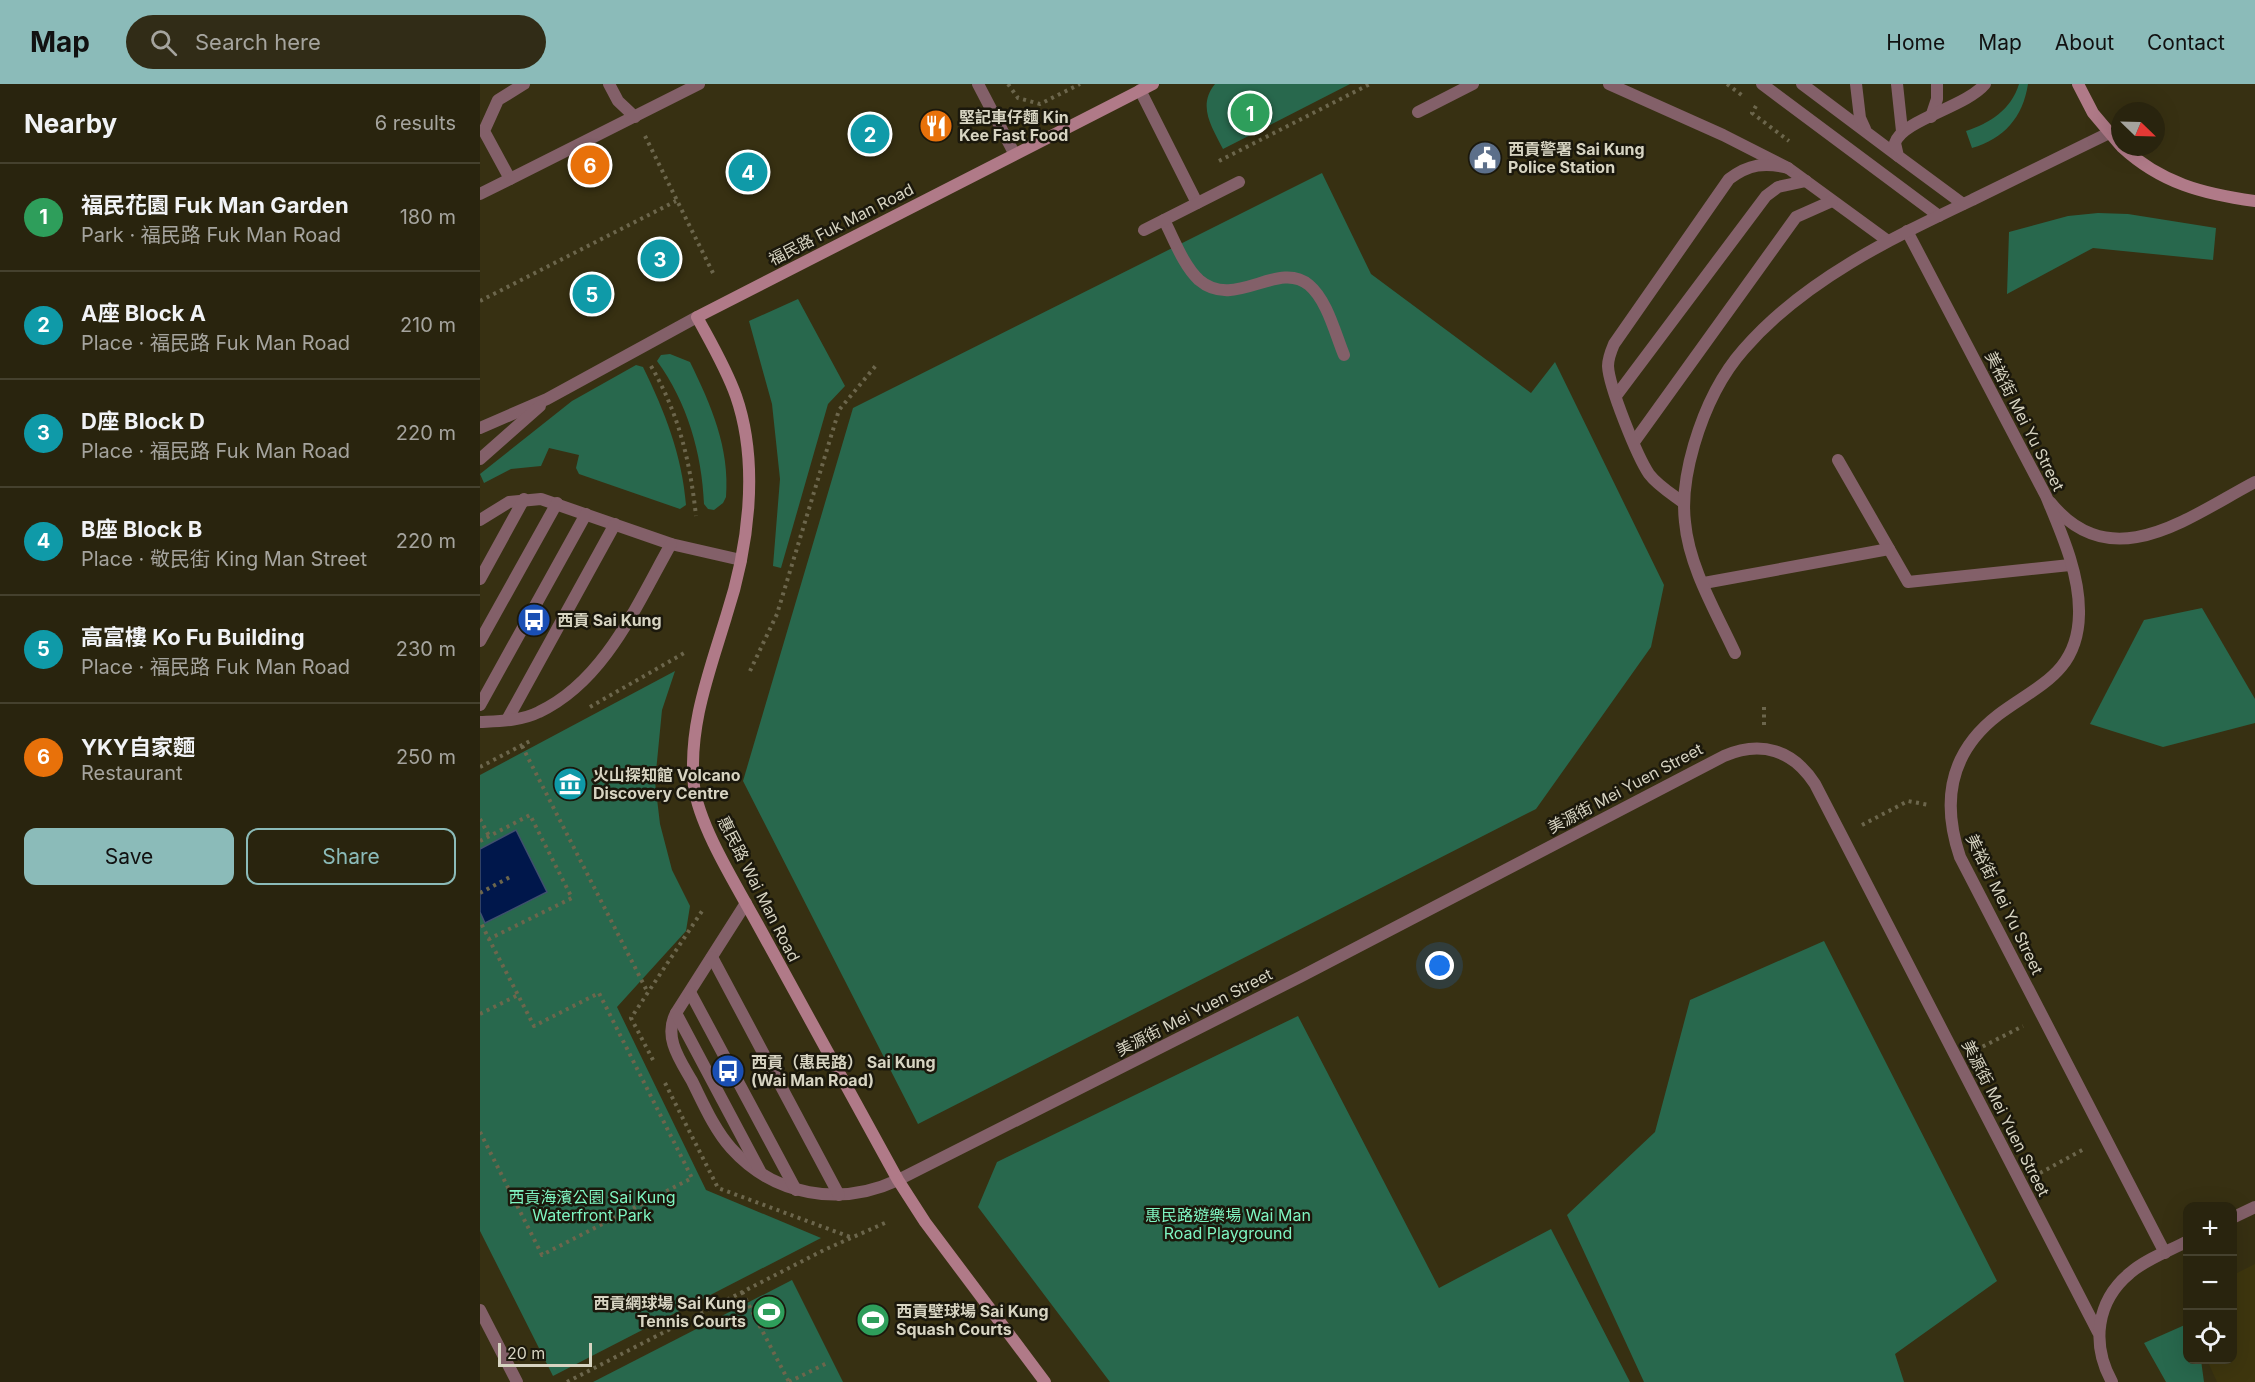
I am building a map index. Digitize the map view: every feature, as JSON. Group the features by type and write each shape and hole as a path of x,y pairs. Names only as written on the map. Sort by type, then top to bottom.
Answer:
{"street":[{"path":"510,179 484,131 498,100 524,84"},
{"path":"609,84 618,101 635,117"},
{"path":"480,194 699,84"},
{"path":"978,84 1014,153"},
{"name":"福民路 Fuk Man Road","path":"480,428 547,399 640,346 1153,84"},
{"path":"1418,111 1473,84"},
{"path":"1609,84 1723,135 1788,168 1888,241"},
{"path":"1762,84 1939,216"},
{"path":"1802,84 1963,204"},
{"path":"1816,84 1827,102"},
{"path":"1856,84 1860,118 1871,135"},
{"path":"1897,84 1902,131"},
{"path":"1931,117 1937,99 1937,84"},
{"path":"1898,156 1895,143 1902,131 1968,99 1985,84"},
{"path":"1735,653 1704,583 1685,523 1684,502 1689,462 1701,422 1719,384 1743,350 1802,296 1888,241 2109,133 2093,113 2078,84"},
{"path":"1140,90 1197,203"},
{"path":"2132,156 2172,182 2195,191 2255,201"},
{"path":"1684,502 1657,483 1647,472 1616,396 1608,368 1614,344 1730,179 1742,169 1757,164 1773,164 1788,168"},
{"path":"1616,396 1766,196 1778,187 1806,181"},
{"path":"1144,230 1239,182"},
{"path":"1634,442 1796,217 1832,201"},
{"path":"1164,220 1190,269 1200,280 1215,289 1231,292 1285,277 1299,278 1310,285 1319,296 1344,355"},
{"name":"美裕街 Mei Yu Street","path":"1907,231 2046,496 2070,565 2078,597 2079,615 2071,650 2050,680 2000,714 1970,743 1951,785 1949,809 1952,834 1960,856 2165,1253"},
{"name":"惠民路 Wai Man Road","path":"697,317 719,356 736,397 745,435 748,500 741,560 700,705 692,742 694,788 708,829 746,903 898,1180 925,1222 1045,1382"},
{"name":"福民路 Fuk Man Road","path":"480,459 547,399"},
{"path":"1838,460 1908,582 2070,565"},
{"path":"2046,496 2059,513 2086,532 2101,537 2133,539 2163,530 2255,482"},
{"path":"480,520 494,509 524,499 541,499 671,544 741,560"},
{"path":"480,579 524,499"},
{"path":"480,641 557,503"},
{"path":"480,705 586,514"},
{"path":"507,720 615,524"},
{"path":"480,722 507,720 538,713 567,694 593,671 608,652 671,544"},
{"path":"1704,583 1889,549"},
{"name":"美源街 Mei Yuen Street","path":"676,1013 671,1029 672,1041 717,1128 730,1146 762,1174 796,1190 839,1195 867,1192 898,1180 1300,977 1737,750 1765,748 1793,758 1811,777 2098,1332"},
{"path":"746,903 676,1013 762,1174"},
{"path":"712,957 839,1195"},
{"path":"690,992 796,1190"},
{"path":"2237,1216 2255,1207"},
{"path":"2112,1382 2103,1366 2098,1332 2105,1306 2119,1283 2131,1271 2183,1243"},
{"path":"480,1310 517,1382"}],"path":[{"path":"1008,84 1018,98 1035,104 1080,84"},
{"path":"1218,161 1370,84"},
{"path":"1727,84 1757,106 1752,113 1794,145"},
{"path":"635,117 713,273"},
{"path":"480,301 676,201"},
{"path":"640,346 677,417 690,465 696,516"},
{"path":"750,671 777,614 839,410 878,363"},
{"path":"522,746 647,991"},
{"path":"1842,836 1908,801 1949,809"},
{"path":"480,841 530,815 572,898 489,939"},
{"path":"480,819 489,836"},
{"path":"480,893 510,877"},
{"path":"480,921 534,1026 599,993 692,1178 542,1255 480,1132"},
{"path":"480,1014 518,994"},
{"path":"1958,1060 2042,1016"},
{"path":"2021,1183 2105,1138"},
{"path":"567,1382 742,1292 887,1222"},
{"path":"742,1292 789,1382 829,1362"},
{"path":"931,1310 936,1307"}],"shaded area":[{"path":"2255,1264 2255,1382 2217,1382 2209,1364 2237,1364 2237,1273"}],"green space":[{"path":"1215,84 1350,84 1223,149 1211,125 1207,108 1207,100"},
{"path":"2019,84 2028,84 2022,107 2017,116 1994,139 1972,148 1966,131 1983,124 2005,108"},
{"path":"1322,173 1371,274 1531,393 1555,362 1664,585 1651,647 1536,809 918,1124 743,781 853,408"},
{"path":"2098,213 2128,214 2216,228 2213,260 2093,248 2007,294 2009,232 2068,216"},
{"path":"798,299 845,386 828,404 781,568 773,566 780,479 772,404 749,321"},
{"path":"670,354 690,362 712,411 722,444 726,497 723,503 714,510 708,509 704,504 700,466 685,411 677,393 657,361 661,355"},
{"path":"636,365 643,367 671,434 681,469 686,505 680,509 579,474 576,468 579,455 549,448 541,466 511,469 484,483 480,474 572,401"},
{"path":"2202,608 2255,699 2255,723 2163,747 2090,724 2144,620"},
{"name":"西貢海濱公園 Sai Kung Waterfront Park","path":"675,671 662,710 655,782 660,824 672,870 690,906 686,931 617,1007 706,1190 821,1238 553,1376 480,1231 480,775"},
{"path":"1824,941 1997,1281 1895,1354 1904,1382 1644,1382 1567,1215 1655,1132 1690,1000"},
{"name":"惠民路遊樂場 Wai Man Road Playground","path":"1298,1016 1439,1288 1551,1229 1630,1382 1110,1382 978,1207 997,1162"},
{"name":"西貢網球場 Sai Kung Tennis Courts","path":"792,1280 843,1382 593,1382"},
{"path":"2183,1326 2183,1364 2202,1364 2204,1382 2166,1382 2144,1343"}],"water":[{"path":"516,830 547,892 485,923 480,912 480,849"}],"place":[{"name":"福民花園 Fuk Man Garden","path":"1250,113"},
{"name":"堅記車仔麵 Kin Kee Fast Food","path":"936,126"},
{"name":"A座 Block A","path":"870,134"},
{"name":"西貢警署 Sai Kung Police Station","path":"1485,158"},
{"name":"YKY自家麵","path":"590,165"},
{"name":"B座 Block B","path":"748,172"},
{"name":"D座 Block D","path":"660,259"},
{"name":"高富樓 Ko Fu Building","path":"592,294"},
{"name":"西貢 Sai Kung","path":"534,620"},
{"name":"火山探知館 Volcano Discovery Centre","path":"570,784"},
{"name":"西貢（惠民路） Sai Kung (Wai Man Road)","path":"728,1071"},
{"name":"西貢網球場 Sai Kung Tennis Courts","path":"769,1312"},
{"name":"西貢壁球場 Sai Kung Squash Courts","path":"873,1320"}]}
